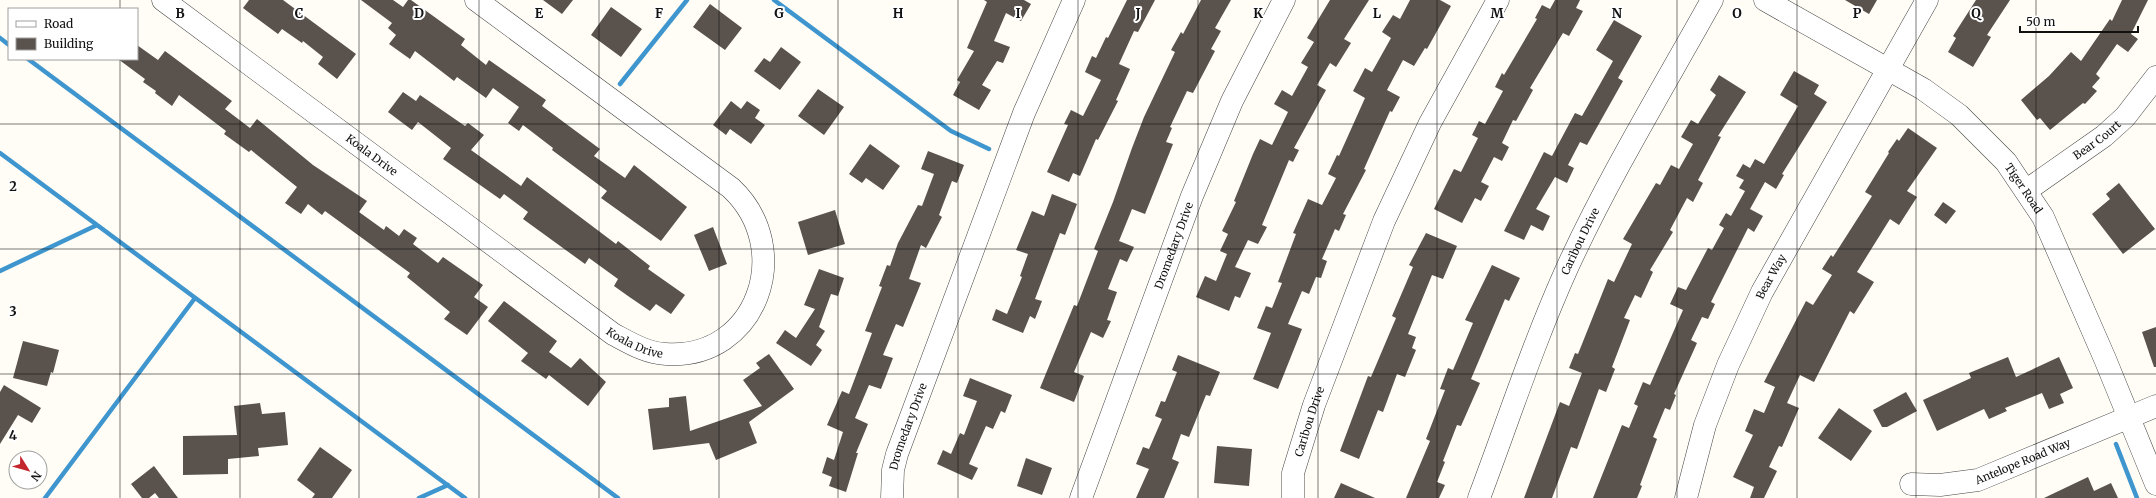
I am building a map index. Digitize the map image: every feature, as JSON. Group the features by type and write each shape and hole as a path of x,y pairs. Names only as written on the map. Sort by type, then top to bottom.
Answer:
{"street":[{"name":"Koala Drive","path":"163,0 613,334 633,345 652,352 666,354 696,351 724,339 745,318 759,292 763,277 763,244 757,223 746,204 731,188 476,0"},
{"name":"Dromedary Drive","path":"892,498 893,470 897,454 1024,113 1074,0"},
{"name":"Dromedary Drive","path":"1081,498 1192,196 1232,101 1284,0"},
{"name":"Caribou Drive","path":"1293,498 1293,473 1314,405 1384,221 1430,123 1498,0"},
{"name":"Caribou Drive","path":"1479,498 1542,328 1568,267 1596,208 1712,0"},
{"name":"Tiger Road","path":"1765,0 1923,89 1959,115 1996,151 2027,190 2044,217 2156,484"},
{"path":"1887,69 1927,0"},
{"name":"Bear Way","path":"1686,498 1704,425 1728,365 1762,292 1887,69"},
{"name":"Bear Court","path":"2027,190 2104,136 2125,117 2156,78"},
{"name":"Antelope Road Way","path":"1911,484 1940,485 1978,480 2128,416 2156,406"}],"building":[{"path":"249,0 283,0 356,54 337,79 318,64 323,57 303,41 302,43 282,29 278,34 243,8"},
{"path":"361,0 393,0 403,7 408,0 411,0 465,39 461,45 486,65 489,60 546,100 542,106 600,149 594,156 625,178 634,165 687,207 661,241 601,198 607,191 552,150 553,148 523,125 519,131 508,123 519,107 493,88 486,98 457,77 454,81 415,51 410,59 389,44 396,35 388,28 392,23"},
{"path":"543,0 573,0 562,14"},
{"path":"984,0 1024,0 1031,4 1021,21 1006,13 994,41 1010,47 1003,63 997,61 982,85 991,90 979,110 953,95 960,82 957,80 974,51 967,48 987,2"},
{"path":"1127,0 1155,0 1138,32 1134,31 1119,64 1130,69 1116,100 1118,101 1098,140 1096,139 1080,176 1073,173 1069,182 1047,172 1068,125 1064,124 1071,110 1083,116 1101,80 1085,72 1092,56 1096,58 1106,37 1108,38"},
{"path":"1201,0 1231,0 1215,28 1221,31 1211,49 1215,51 1193,93 1187,91 1170,127 1172,128 1166,142 1173,144 1145,214 1132,209 1119,241 1134,247 1127,262 1120,259 1108,289 1117,292 1107,320 1111,321 1103,338 1091,332 1074,372 1084,376 1074,402 1040,388 1074,305 1077,306 1098,251 1094,249 1113,202 1132,148 1144,117 1175,52 1171,50 1181,32 1183,34"},
{"path":"1330,0 1369,0 1344,39 1351,43 1336,67 1330,63 1317,85 1326,90 1294,148 1299,150 1293,162 1289,160 1262,225 1267,227 1258,244 1248,240 1235,267 1251,273 1240,298 1235,296 1229,311 1196,297 1205,276 1216,281 1227,254 1220,251 1228,234 1222,231 1236,202 1234,201 1253,154 1260,139 1272,145 1288,112 1274,104 1282,90 1292,96 1308,67 1301,63 1314,42 1307,38"},
{"path":"1410,0 1440,0 1451,6 1427,49 1425,48 1414,66 1403,60 1387,90 1400,97 1392,112 1390,111 1364,169 1366,170 1343,214 1346,215 1339,231 1335,229 1322,259 1327,261 1321,278 1316,277 1309,294 1302,291 1288,324 1302,329 1278,389 1253,379 1271,333 1257,328 1266,306 1272,308 1282,283 1278,282 1296,234 1293,233 1308,199 1322,205 1336,178 1328,174 1337,155 1339,156 1365,98 1353,91 1365,68 1372,72 1391,38 1382,32 1393,15 1400,19"},
{"path":"1555,0 1580,0 1576,8 1583,11 1569,36 1563,33 1530,88 1533,90 1516,121 1513,120 1502,143 1509,147 1502,161 1494,157 1481,182 1489,186 1481,201 1475,198 1462,223 1434,209 1454,169 1461,172 1478,138 1472,135 1479,121 1485,124 1503,91 1495,87 1502,73 1504,75 1537,19 1535,18 1542,5 1550,9"},
{"path":"1845,0 1877,0 1869,14"},
{"path":"1976,0 2010,0 1987,35 1991,37 1973,67 1948,52 1956,38 1953,36"},
{"path":"2122,0 2148,0 2131,34 2138,39 2128,52 2117,44 2096,74 2100,78 2092,87 2097,91 2085,104 2083,103 2050,130 2040,118 2037,120 2021,100 2049,76 2071,52 2081,61 2110,19 2112,21"},
{"path":"710,4 742,28 725,50 693,27"},
{"path":"611,7 642,29 621,57 591,35"},
{"path":"1614,20 1642,36 1618,78 1623,81 1587,145 1580,142 1568,165 1574,168 1567,183 1555,177 1536,209 1550,216 1543,231 1531,225 1524,240 1504,231 1544,152 1552,156 1575,113 1582,116 1613,61 1596,50"},
{"path":"138,46 158,60 165,51 232,101 225,109 250,128 257,119 313,165 367,201 359,212 384,230 386,226 399,236 404,229 417,238 413,244 438,263 443,257 483,285 474,297 488,307 467,335 444,319 450,312 407,277 410,273 325,211 322,215 308,204 301,214 285,203 297,187 251,150 249,152 224,134 226,131 179,95 172,106 155,93 156,91 143,82 145,79 119,60 138,60"},
{"path":"781,47 801,62 780,90 754,71 764,58 770,62"},
{"path":"1794,71 1819,85 1814,94 1827,102 1782,174 1784,175 1776,189 1765,182 1750,209 1763,216 1754,232 1748,228 1711,302 1715,304 1708,319 1702,317 1691,340 1697,343 1674,394 1676,395 1670,410 1665,408 1653,437 1657,439 1640,485 1642,486 1637,498 1593,498 1622,425 1629,428 1638,406 1634,404 1643,382 1650,385 1683,310 1670,304 1678,287 1686,290 1708,248 1712,250 1724,228 1719,225 1726,213 1731,216 1745,191 1739,188 1744,180 1736,176 1743,164 1750,168 1755,159 1764,164 1798,106 1780,95"},
{"path":"1719,75 1746,92 1718,136 1721,137 1698,180 1703,183 1693,202 1687,198 1670,230 1673,232 1650,270 1653,272 1641,298 1635,295 1624,318 1630,320 1612,367 1615,369 1606,392 1599,389 1577,449 1571,447 1552,498 1524,498 1560,402 1569,406 1582,373 1569,368 1575,353 1578,354 1608,279 1614,282 1632,244 1623,239 1656,183 1660,185 1671,165 1679,169 1693,144 1681,137 1691,120 1698,124 1716,95 1710,90"},
{"path":"818,89 844,107 824,135 798,116"},
{"path":"403,92 416,101 420,95 465,126 468,123 484,135 471,150 521,186 527,177 616,244 618,241 650,266 648,269 685,295 671,314 656,304 650,311 614,286 618,279 589,258 585,264 523,219 528,212 504,194 500,199 443,159 451,148 418,122 412,130 388,112"},
{"path":"731,101 741,109 747,101 760,110 755,118 765,125 751,144 730,129 726,135 713,125"},
{"path":"1908,128 1937,148 1907,191 1917,197 1899,225 1890,219 1857,272 1874,282 1854,314 1850,311 1814,382 1800,375 1787,403 1799,408 1782,447 1779,446 1769,467 1777,471 1764,498 1750,498 1754,487 1733,477 1753,435 1745,431 1754,409 1764,413 1775,387 1764,382 1806,301 1813,305 1832,275 1822,269 1831,255 1833,257 1872,196 1865,192 1889,153 1888,152 1897,139 1899,141"},
{"path":"870,144 900,166 883,190 866,178 862,183 849,174"},
{"path":"928,151 964,165 957,183 952,181 939,215 942,217 926,248 921,245 909,279 921,283 903,327 896,324 883,355 893,358 881,389 869,385 855,418 868,424 856,453 858,453 846,492 829,486 832,477 822,473 827,457 834,460 843,432 827,425 842,391 849,394 872,333 865,331 882,287 879,286 887,265 890,266 898,243 918,205 922,206 934,174 921,169"},
{"path":"2119,183 2155,229 2123,254 2092,214 2110,199 2106,194"},
{"path":"1052,194 1077,204 1065,235 1060,233 1035,299 1042,301 1035,319 1030,316 1023,333 992,320 996,309 1007,314 1022,277 1020,276 1028,254 1016,250 1032,211 1044,216"},
{"path":"1943,202 1956,211 1946,224 1934,215"},
{"path":"835,210 845,244 808,255 798,222"},
{"path":"713,227 727,264 709,271 694,235"},
{"path":"1426,233 1457,246 1443,279 1432,275 1408,334 1416,337 1412,348 1416,350 1405,377 1397,374 1383,412 1378,410 1359,459 1340,451 1368,376 1371,377 1396,318 1392,316 1413,267 1409,265"},
{"path":"1492,265 1520,278 1509,301 1505,299 1471,379 1480,383 1461,426 1457,425 1443,461 1445,462 1437,482 1445,485 1439,498 1406,498 1430,441 1426,439 1445,390 1440,389 1448,368 1453,370 1473,323 1465,320"},
{"path":"819,269 844,278 838,296 831,294 819,327 825,331 816,345 822,350 811,366 776,343 785,330 796,338 815,309 804,305"},
{"path":"504,301 557,341 549,352 571,368 580,358 606,382 588,406 549,375 546,379 521,361 528,353 488,321"},
{"path":"2156,327 2156,367 2154,367 2142,332"},
{"path":"23,341 59,350 53,373 51,372 47,386 13,378"},
{"path":"769,354 794,389 749,422 757,443 716,460 709,443 653,450 648,409 669,407 669,398 686,396 690,431 762,406 743,380 760,368 756,363"},
{"path":"1178,355 1220,372 1210,396 1206,395 1189,437 1181,434 1172,459 1179,462 1164,498 1136,498 1149,469 1136,464 1143,447 1149,449 1162,419 1155,416 1161,401 1165,402 1177,372 1172,370"},
{"path":"2008,357 2016,377 2059,357 2073,388 2060,394 2064,403 2049,409 2042,393 2005,408 2007,411 1989,419 1984,409 1937,431 1923,400 1971,378 1969,373"},
{"path":"970,378 1012,395 1005,413 1001,411 993,429 986,426 969,464 978,468 972,480 937,464 943,450 951,454 960,433 964,435 977,401 963,396"},
{"path":"4,385 41,408 32,423 18,415 0,444 0,392"},
{"path":"1906,392 1917,411 1887,427 1882,427 1873,410"},
{"path":"260,403 262,414 285,412 288,445 258,448 259,456 228,459 228,474 183,475 183,436 237,435 234,406"},
{"path":"1839,408 1872,431 1851,461 1818,438"},
{"path":"1217,446 1252,449 1249,486 1214,483"},
{"path":"320,447 352,470 332,498 312,498 315,494 297,480"},
{"path":"1026,458 1052,468 1042,495 1017,486"},
{"path":"154,466 178,498 159,498 155,493 149,498 142,498 131,484"},
{"path":"2088,477 2094,491 2111,483 2118,498 2044,498"},
{"path":"1341,483 1375,498 1334,498"}],"waterway":[{"path":"620,84 687,0"},
{"path":"774,0 951,131 989,149"},
{"path":"0,38 8,44"},
{"path":"29,60 618,498"},
{"path":"0,153 465,498"},
{"path":"0,271 97,225"},
{"path":"45,498 195,298"},
{"path":"2116,444 2137,498"},
{"path":"419,498 448,485"}]}
